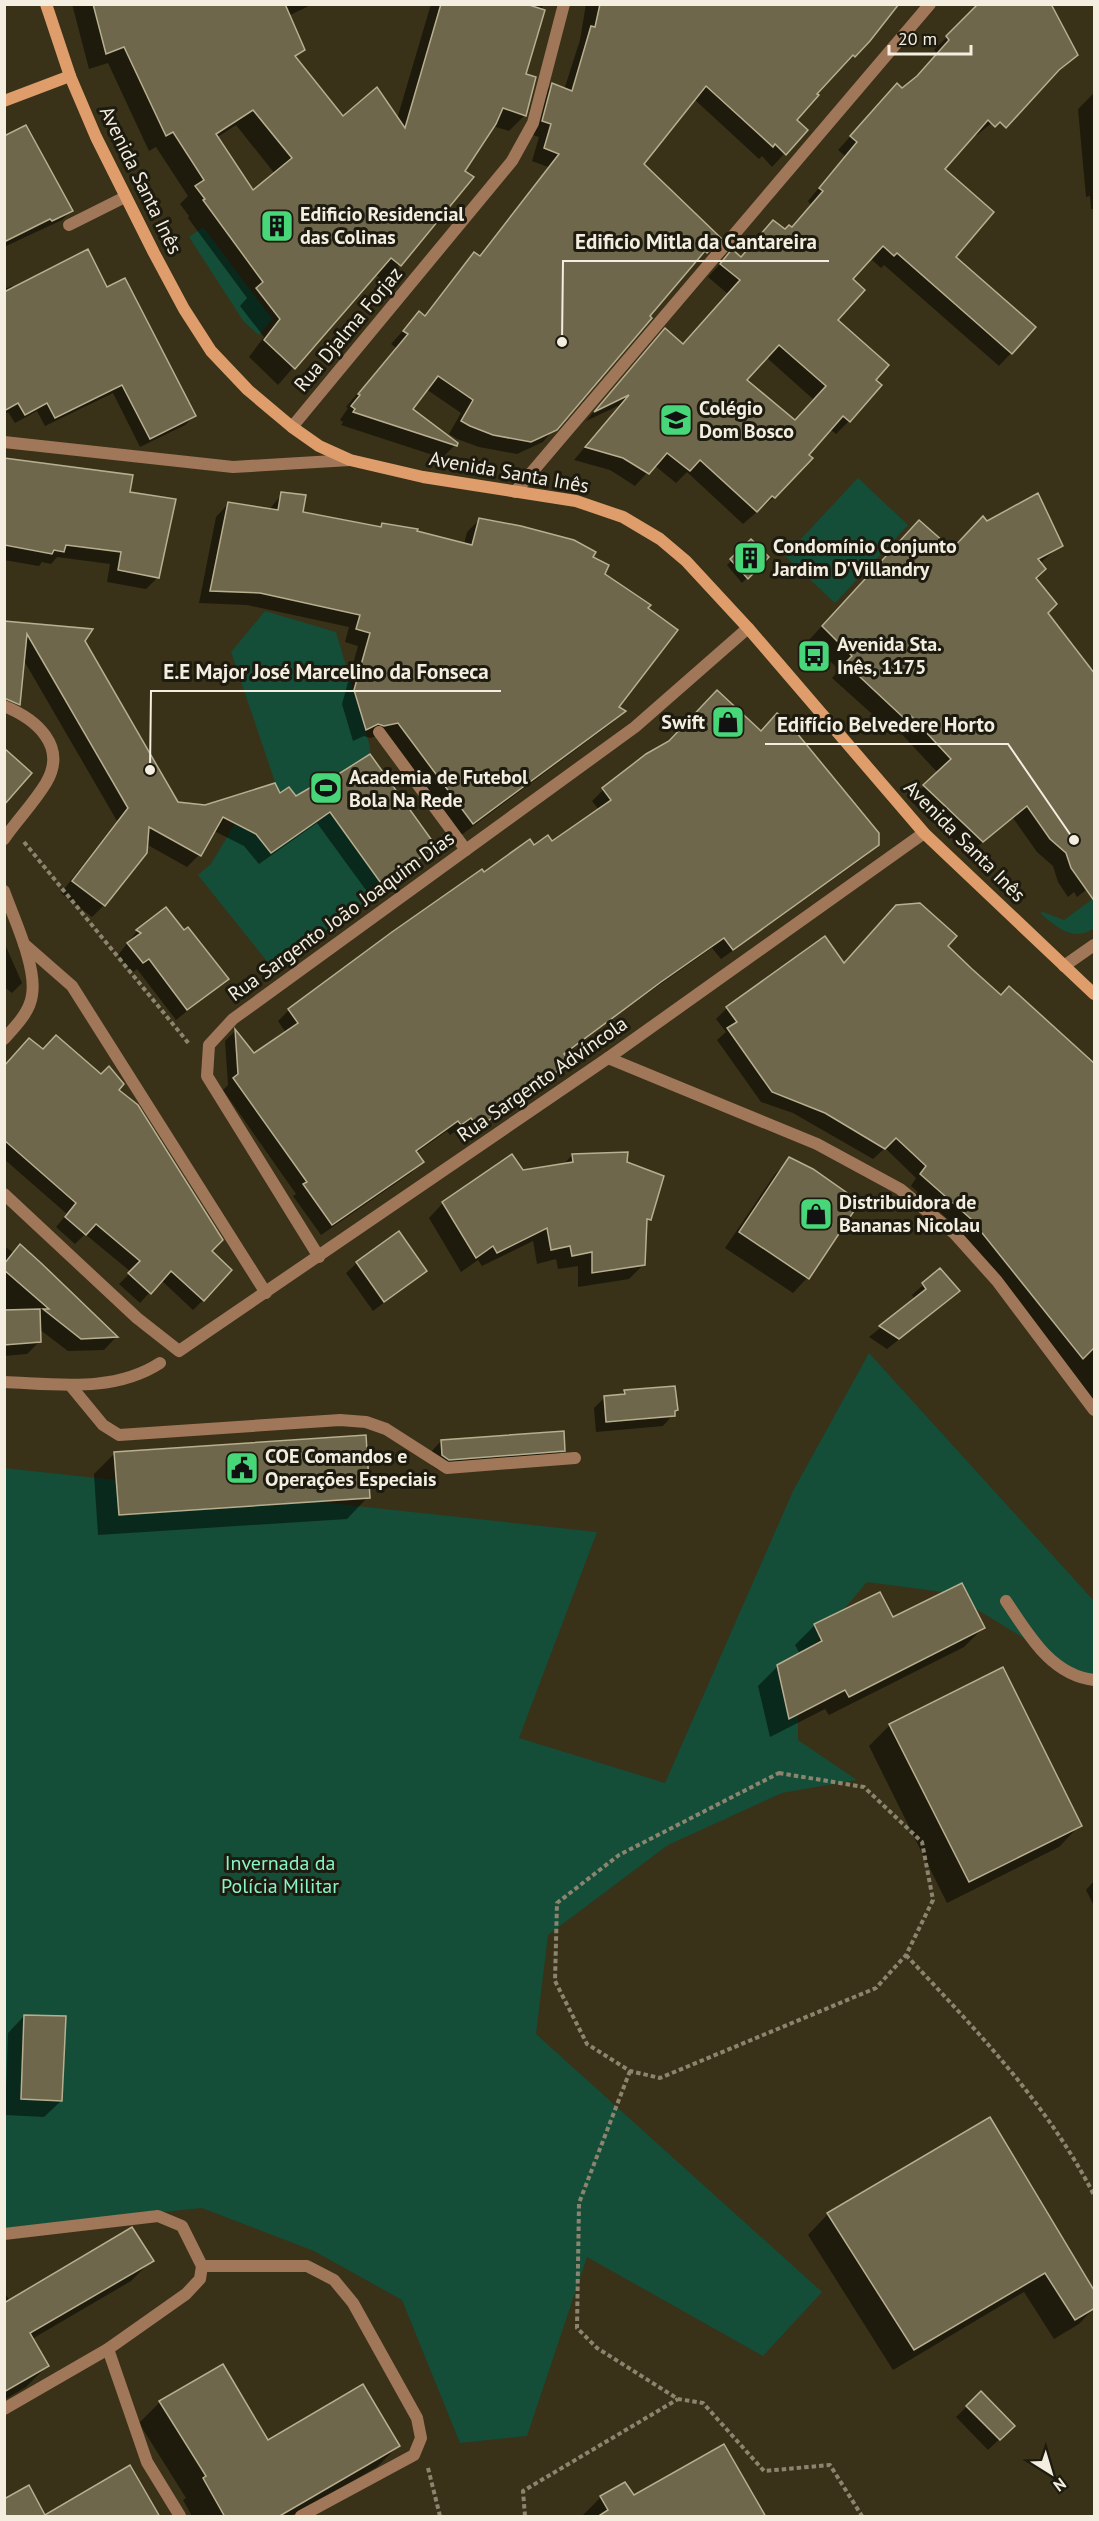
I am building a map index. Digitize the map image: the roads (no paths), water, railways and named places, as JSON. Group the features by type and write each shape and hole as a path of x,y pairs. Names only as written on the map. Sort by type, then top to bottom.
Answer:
{"main road":[{"name":"Avenida Santa Inês","path":"46,4 70,76 125,197 184,309 211,351 248,390 292,427 320,446 350,460 423,477 576,501 623,517 660,539 686,561 748,628 924,833 1095,994"},
{"path":"4,101 70,76"}],"street":[{"name":"Rua Djalma Forjaz","path":"292,427 512,161 533,123 564,4"},
{"path":"515,492 930,4"},
{"path":"69,225 125,197"},
{"path":"4,442 233,467 350,460"},
{"name":"Rua Sargento João Joaquim Dias","path":"319,1257 207,1076 208,1045 225,1025 635,727 748,628"},
{"path":"4,706 21,713 40,726 49,740 52,764 47,781 4,839"},
{"path":"379,732 466,850"},
{"name":"Rua Sargento Advíncola","path":"4,1194 137,1318 179,1351 608,1058 924,833"},
{"path":"4,891 24,944 32,995 25,1014 4,1039"},
{"path":"24,944 72,986 266,1293"},
{"path":"1065,966 1095,945"},
{"path":"608,1058 817,1144 900,1190 954,1233 997,1281 1095,1410"},
{"path":"4,1382 70,1384 119,1380 143,1374 160,1363"},
{"path":"70,1384 103,1425 119,1436 340,1420 366,1422 386,1429 447,1468 575,1458"},
{"path":"1006,1601 1038,1648 1060,1668 1082,1679 1095,1680"},
{"path":"4,2234 158,2216 182,2226 202,2266 200,2279 186,2294 108,2349 4,2409"},
{"path":"202,2266 307,2266 334,2280 353,2303 417,2418 421,2438 414,2456 301,2517"},
{"path":"108,2349 147,2462 180,2517"}],"place":[{"name":"Edificio Residencial das Colinas","path":"277,226"},
{"name":"Edificio Mitla da Cantareira","path":"562,342"},
{"name":"Colégio Dom Bosco","path":"676,420"},
{"name":"Condomínio Conjunto Jardim D'Villandry","path":"750,558"},
{"name":"Avenida Sta. Inês, 1175","path":"814,656"},
{"name":"Swift","path":"728,722"},
{"name":"E.E Major José Marcelino da Fonseca","path":"150,770"},
{"name":"Academia de Futebol Bola Na Rede","path":"326,788"},
{"name":"Edifício Belvedere Horto","path":"1074,840"},
{"name":"Distribuidora de Bananas Nicolau","path":"816,1214"},
{"name":"COE Comandos e Operações Especiais","path":"242,1468"}],"park label":[{"name":"Invernada da Polícia Militar","path":"280,1874"}]}
